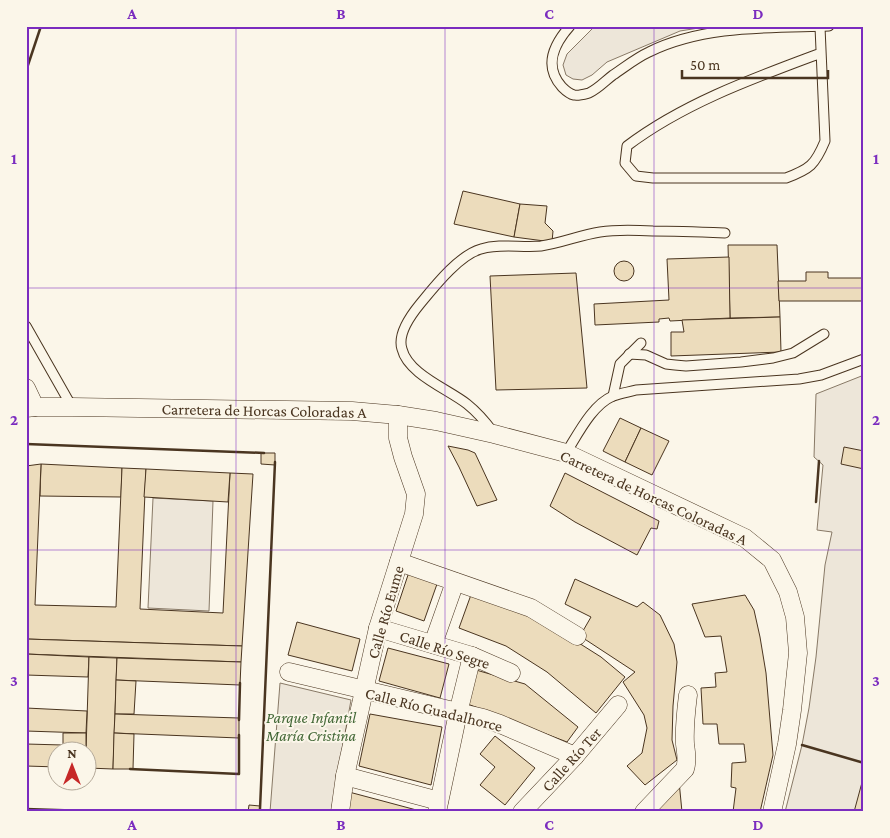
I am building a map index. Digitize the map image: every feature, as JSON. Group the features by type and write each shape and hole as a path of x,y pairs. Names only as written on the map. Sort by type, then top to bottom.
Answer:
{"street":[{"path":"26,388 30,408"},
{"name":"Carretera de Horcas Coloradas A","path":"30,408 342,411 398,415 436,421 566,453 744,538 772,560 788,592 795,617 798,653 791,718 772,812"},
{"name":"Calle Río Eume","path":"340,812 378,628 414,514 416,494 398,438 398,415"},
{"path":"399,562 531,608 577,636"},
{"path":"433,644 455,582"},
{"name":"Calle Río Segre","path":"378,628 472,656 511,673"},
{"path":"346,776 438,807 472,656"},
{"name":"Calle Río Guadalhorce","path":"289,672 483,718 576,756"},
{"path":"644,812 683,772 687,765 685,730 688,695"},
{"name":"Calle Río Ter","path":"522,812 576,756 618,705"}],"lane":[{"path":"570,26 554,50 551,60 554,77 566,92 575,96 588,93 649,52 695,36 734,30 829,26"},
{"path":"820,26 825,141 817,158 803,171 786,178 653,178 636,176 625,163 627,146 687,109 734,86 821,52"},
{"path":"494,434 482,418 466,403 431,381 415,368 407,360 401,347 404,328 413,312 453,267 480,249 539,246 599,232 618,230 725,232"},
{"path":"26,326 72,407"},
{"path":"629,354 646,355 675,366 741,362 794,354 824,334"},
{"path":"613,396 620,364 641,343"},
{"path":"566,453 592,412 601,403 613,396 636,390 799,379 821,375 864,359"}],"green space":[{"path":"595,26 711,26 680,31 607,62 592,75 582,80 573,79 566,75 563,65 567,54"},
{"path":"864,375 864,812 785,812 809,708 825,565 832,532 817,530 823,465 814,457 816,394"},
{"path":"153,498 213,501 209,611 148,608"},
{"name":"Parque Infantil María Cristina","path":"280,683 351,700 331,812 270,812"}],"building":[{"path":"463,191 520,204 514,237 454,224"},
{"path":"520,204 547,206 545,223 553,231 552,242 514,237"},
{"path":"728,245 777,245 780,317 730,318"},
{"path":"729,257 730,318 670,321 669,318 659,319 659,322 595,325 594,304 669,300 667,259"},
{"path":"624,261 631,264 634,271 631,278 624,281 617,278 614,271 617,264"},
{"path":"806,272 828,272 828,278 863,278 864,301 779,301 778,281 806,281"},
{"path":"576,273 587,388 496,390 490,276"},
{"path":"780,317 781,352 671,356 671,332 684,332 682,320"},
{"path":"620,418 641,428 625,462 603,451"},
{"path":"641,428 669,441 652,475 625,462"},
{"path":"448,446 475,453 497,500 477,506"},
{"path":"844,447 864,451 864,469 841,464"},
{"path":"261,453 275,453 275,465 261,464"},
{"path":"41,464 122,468 121,497 40,496"},
{"path":"41,464 35,605 116,607 122,468 146,469 140,609 223,613 230,473 253,474 242,646 26,639 26,466"},
{"path":"146,469 230,473 228,502 144,497"},
{"path":"565,473 659,521 657,529 651,528 637,555 575,522 550,506"},
{"path":"409,572 437,584 424,621 396,611"},
{"path":"575,579 637,607 643,602 660,615 674,644 677,662 672,740 677,760 645,785 627,766 642,753 647,728 644,715 623,682 635,672 580,636 591,617 565,604"},
{"path":"472,592 525,609 601,657 625,677 596,713 547,672 506,646 459,628"},
{"path":"745,595 754,610 760,637 766,673 773,755 760,812 733,812 736,788 731,787 732,763 746,762 744,744 719,744 717,724 703,724 701,688 716,687 715,673 727,672 721,636 705,637 692,604"},
{"path":"297,622 360,639 352,671 288,655"},
{"path":"26,639 242,646 241,662 26,654"},
{"path":"388,648 449,664 440,698 379,681"},
{"path":"26,654 89,657 88,677 26,675"},
{"path":"89,657 117,658 113,769 98,768 98,740 86,740"},
{"path":"117,658 241,662 240,685 116,680"},
{"path":"476,670 525,684 578,727 567,742 465,703"},
{"path":"116,680 136,681 134,714 115,714"},
{"path":"26,708 87,711 86,733 26,731"},
{"path":"115,714 239,718 239,738 114,733"},
{"path":"370,714 442,727 431,785 359,766"},
{"path":"63,733 86,733 86,740 63,740"},
{"path":"114,733 134,734 133,769 113,769"},
{"path":"495,736 535,768 505,805 480,785 495,767 480,754"},
{"path":"26,744 48,745 48,767 26,766"},
{"path":"864,775 864,812 854,812"},
{"path":"679,781 682,812 656,812"},
{"path":"349,792 424,812 346,812"},
{"path":"249,805 260,806 260,812 248,812"}],"wall":[{"path":"26,71 41,26"},
{"path":"26,444 264,453"},
{"path":"816,502 819,461"},
{"path":"260,809 275,462"},
{"path":"239,720 240,683"},
{"path":"130,769 239,774 239,735"},
{"path":"802,745 864,763"},
{"path":"26,809 118,812"}]}
